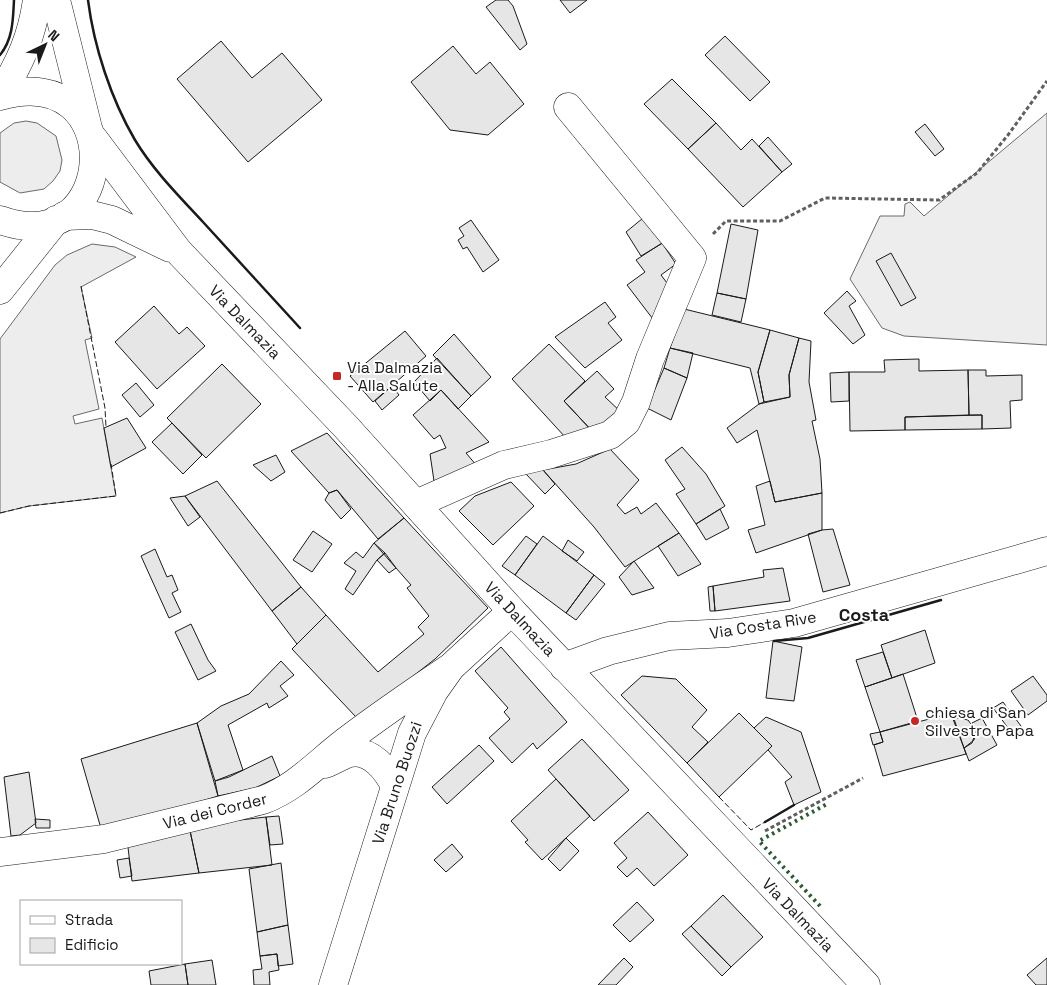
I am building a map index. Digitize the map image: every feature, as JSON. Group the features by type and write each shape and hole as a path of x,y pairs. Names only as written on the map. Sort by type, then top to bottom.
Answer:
{"street":[{"path":"0,95 24,54 34,26 37,0"},
{"name":"Via Dalmazia","path":"56,0 90,133 178,251 346,426 564,667 866,985"},
{"path":"0,95 19,91 40,92 59,98 76,111 90,133 95,160 91,182 80,202 60,218 0,290"},
{"path":"416,504 504,465 551,454 610,435 626,422 636,402 650,359 692,258 568,107"},
{"name":"Via Dalmazia","path":"0,220 15,226 36,226 60,218 92,215 112,220 178,251"},
{"name":"Via Costa Rive","path":"564,667 608,651 669,636 728,633 794,623 1047,551"},
{"name":"Via Bruno Buozzi","path":"333,985 412,733 422,711 451,668 512,611"},
{"name":"Via dei Corder","path":"0,852 104,839 263,800 279,794 316,768 348,739 451,668"},
{"path":"316,768 351,753 361,754 370,757 388,772 395,786"}],"path":[{"path":"692,258 726,221 780,221 825,198 939,200 977,173 1008,135 1047,81"},
{"path":"780,822 863,778"}],"shaded area":[{"path":"1047,113 1047,345 904,336 882,328 850,279 880,216 904,216 905,204 910,202 924,216"},
{"path":"26,121 37,123 56,136 62,160 60,171 44,189 20,193 0,182 0,133 14,123"},
{"path":"92,244 115,247 136,257 81,287 92,338 85,340 99,409 73,416 75,424 102,418 116,496 29,506 0,513 0,339 55,265 67,255"}],"building":[{"path":"496,0 508,0 513,6 527,44 520,50 486,7"},
{"path":"560,0 587,0 570,13"},
{"path":"725,36 770,82 750,101 705,55"},
{"path":"221,41 252,78 282,53 322,100 248,162 177,79"},
{"path":"453,46 476,74 490,62 524,104 488,135 450,130 411,82"},
{"path":"672,79 716,123 688,149 644,104"},
{"path":"716,123 741,150 752,139 782,172 743,207 688,149"},
{"path":"925,124 944,149 935,156 915,132"},
{"path":"768,137 792,164 782,172 759,146"},
{"path":"648,214 666,241 641,256 626,232"},
{"path":"471,220 499,260 483,272 467,247 463,249 458,240 464,236 459,228"},
{"path":"731,224 758,230 746,299 717,293"},
{"path":"662,243 676,264 661,275 673,291 659,327 627,285 645,272 636,260"},
{"path":"891,253 916,298 901,306 876,261"},
{"path":"847,291 856,301 849,306 865,335 853,344 824,313"},
{"path":"717,293 746,299 741,322 712,315"},
{"path":"605,302 616,317 608,323 622,340 585,368 555,337"},
{"path":"154,306 179,334 187,327 205,346 157,389 115,342"},
{"path":"684,309 770,330 758,372 764,402 759,404 750,368 670,348"},
{"path":"770,330 799,338 789,375 790,397 764,402 758,372"},
{"path":"405,331 426,356 373,402 350,376"},
{"path":"454,334 491,377 471,396 433,355"},
{"path":"799,338 811,341 809,382 816,420 812,421 820,459 822,493 775,502 757,430 737,443 727,428 759,404 790,397 789,375"},
{"path":"549,344 585,381 564,401 593,432 566,438 512,379"},
{"path":"670,348 693,353 687,378 664,368"},
{"path":"437,358 471,396 458,409 441,390 430,401 414,382"},
{"path":"919,359 919,371 968,370 969,415 905,417 905,430 850,431 849,372 885,372 884,360"},
{"path":"222,364 261,404 206,458 167,418"},
{"path":"664,368 687,378 671,420 647,408"},
{"path":"968,370 986,370 986,376 1022,375 1022,400 1010,401 1011,428 982,429 982,415 969,415"},
{"path":"597,371 614,389 605,397 622,413 593,432 564,401"},
{"path":"849,372 849,401 831,402 830,373"},
{"path":"136,383 154,405 140,417 122,395"},
{"path":"392,386 399,395 382,410 375,401"},
{"path":"441,390 489,442 466,453 477,466 434,481 430,454 446,448 440,435 434,439 413,415"},
{"path":"982,415 982,429 905,430 905,417"},
{"path":"127,418 146,448 111,467 104,428"},
{"path":"172,423 202,455 183,474 152,442"},
{"path":"327,433 404,518 378,539 337,490 329,493 291,451"},
{"path":"682,447 706,474 725,506 696,524 676,494 685,489 665,460"},
{"path":"610,449 639,480 617,505 625,514 637,507 641,514 656,503 679,533 625,567 594,527 543,470 576,464"},
{"path":"276,455 285,472 271,481 253,465"},
{"path":"543,470 555,484 545,494 525,473"},
{"path":"217,481 301,587 272,611 185,496"},
{"path":"770,481 775,502 822,493 822,530 756,553 748,530 765,525 756,486"},
{"path":"511,482 534,506 493,545 459,511 475,496"},
{"path":"337,490 351,509 341,519 325,500 329,493"},
{"path":"185,496 200,517 188,526 170,498"},
{"path":"720,509 729,528 706,540 696,524"},
{"path":"404,518 488,608 435,659 375,706 356,717 292,649 326,615 378,672 424,634 418,627 429,616 407,588 411,585 374,543"},
{"path":"833,529 850,585 823,592 808,534"},
{"path":"313,531 332,544 312,572 293,560"},
{"path":"679,533 701,564 678,576 658,546"},
{"path":"526,536 537,544 515,575 502,566"},
{"path":"543,536 594,575 566,613 515,575"},
{"path":"568,540 584,552 577,561 562,551"},
{"path":"374,543 385,553 377,560 353,595 345,589 356,571 344,563 356,552 363,558"},
{"path":"155,549 167,577 172,575 178,590 172,593 181,612 169,618 141,556"},
{"path":"385,553 396,568 389,573 377,560"},
{"path":"634,561 654,588 632,595 619,577"},
{"path":"783,568 790,601 715,611 713,586 764,577 763,570"},
{"path":"594,575 605,584 576,620 566,613"},
{"path":"713,586 715,611 710,611 708,587"},
{"path":"301,587 326,615 297,644 272,611"},
{"path":"191,624 208,660 216,671 198,680 175,632"},
{"path":"925,630 935,663 892,678 881,645"},
{"path":"773,641 802,647 794,701 766,698"},
{"path":"501,647 567,722 537,749 533,743 512,763 489,738 510,719 504,712 508,708 475,671"},
{"path":"883,652 892,678 865,687 856,660"},
{"path":"281,661 294,675 280,686 288,696 269,708 267,703 228,725 243,770 215,781 197,723 221,706 249,694"},
{"path":"903,674 918,721 880,732 865,687"},
{"path":"642,676 676,679 707,710 692,727 708,742 687,763 621,695"},
{"path":"1033,676 1047,695 1047,701 1028,715 1011,691"},
{"path":"1003,702 1024,730 1015,737 993,708"},
{"path":"739,713 772,746 719,797 687,763"},
{"path":"952,713 966,754 883,776 874,745 883,742 880,732"},
{"path":"766,717 801,732 821,792 794,805 785,782 792,777 768,750 772,746 754,728"},
{"path":"982,718 997,745 969,761 964,748 974,740 976,731 972,723"},
{"path":"953,719 968,720 976,731 972,743 964,748"},
{"path":"197,723 218,796 102,832 81,759"},
{"path":"880,732 883,742 873,745 870,734"},
{"path":"582,739 629,790 594,821 548,770"},
{"path":"479,745 494,761 447,804 432,787"},
{"path":"272,756 280,776 255,788 218,796 215,781 229,777"},
{"path":"29,772 36,823 20,835 11,836 4,777"},
{"path":"556,779 590,816 542,860 525,842 528,840 511,821"},
{"path":"648,812 688,855 654,886 637,868 627,877 617,867 627,858 614,843"},
{"path":"279,816 283,844 270,845 266,817"},
{"path":"266,817 272,865 199,873 189,826"},
{"path":"35,819 50,820 50,828 36,828"},
{"path":"189,826 199,873 132,881 127,839"},
{"path":"566,838 579,851 560,871 548,859"},
{"path":"452,844 463,857 446,872 434,860"},
{"path":"129,858 132,876 120,878 117,860"},
{"path":"281,863 288,925 257,932 249,869"},
{"path":"723,895 763,937 731,967 691,926"},
{"path":"637,902 654,920 630,942 613,925"},
{"path":"288,925 293,964 278,966 277,954 260,956 257,932"},
{"path":"691,926 731,967 722,976 682,934"},
{"path":"277,954 279,970 269,972 270,985 254,985 253,970 262,969 260,956"},
{"path":"624,958 633,967 616,985 598,985"},
{"path":"1047,958 1047,985 1036,985 1027,975"},
{"path":"212,960 216,985 188,985 185,964"},
{"path":"185,964 188,985 151,985 149,971"}],"hedge":[{"path":"820,906 759,841 827,804"}],"fence":[{"path":"81,286 105,408 106,427"},
{"path":"0,513 29,506 116,496 111,464"},
{"path":"719,797 751,830 765,822"}],"wall":[{"path":"0,55 10,36 14,0"},
{"path":"88,0 99,54 111,90 126,124 142,151 176,193 300,328"},
{"path":"774,641 808,638 941,600"},
{"path":"765,822 794,805"}],"place":[{"name":"Via Dalmazia - Alla Salute","path":"337,376"},
{"name":"chiesa di San Silvestro Papa","path":"915,721"}],"district":[{"name":"Costa","path":"864,614"}]}
